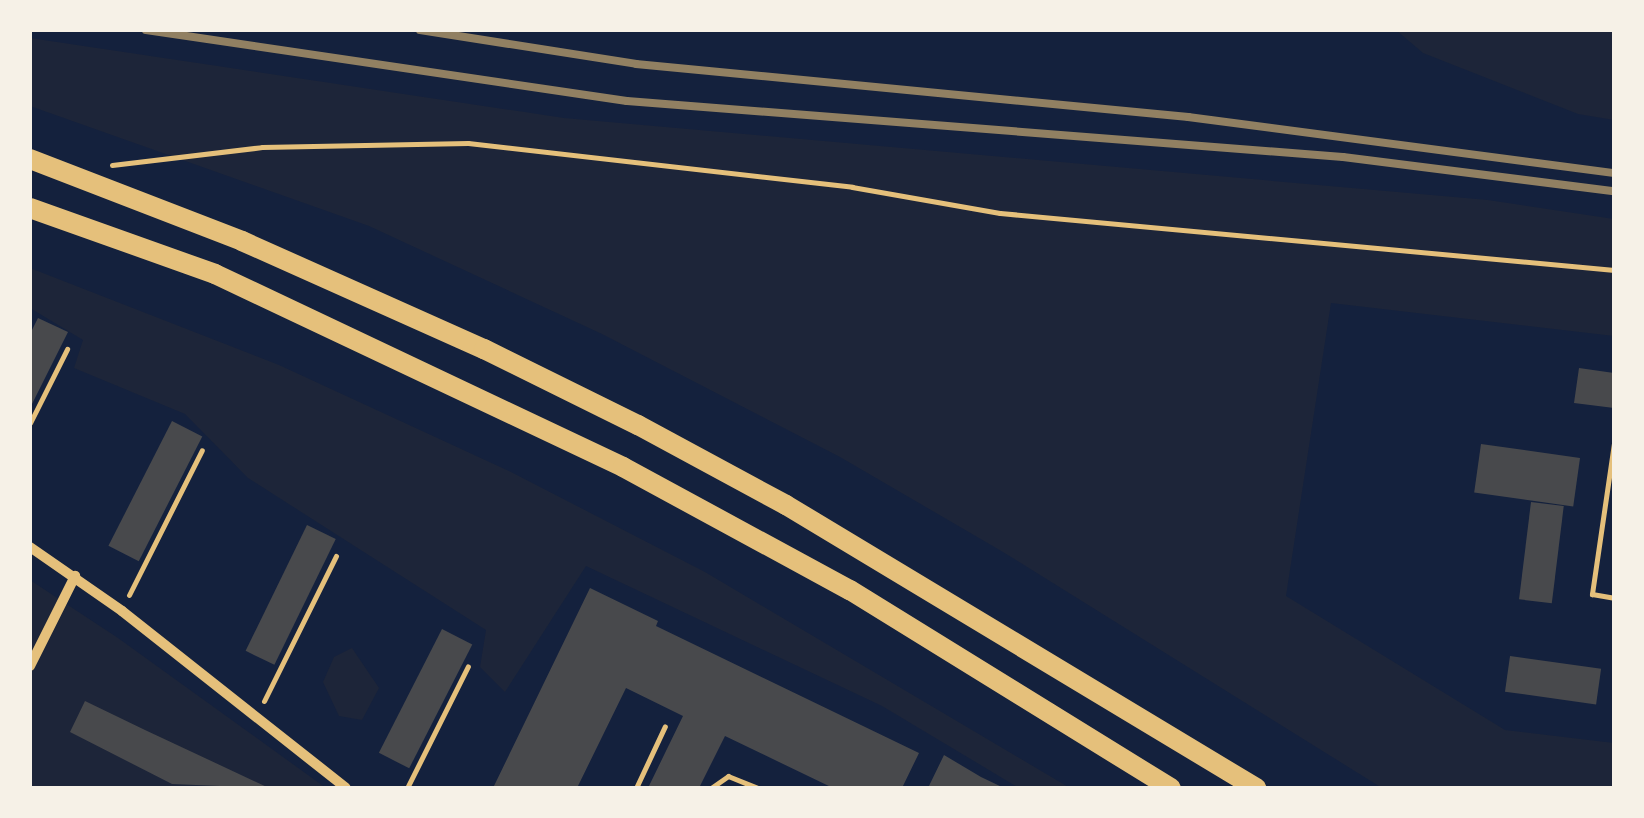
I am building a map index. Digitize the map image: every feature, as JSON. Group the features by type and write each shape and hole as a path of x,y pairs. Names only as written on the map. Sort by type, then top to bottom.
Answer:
{"highway":[{"path":"30,159 259,249 484,349 638,424 786,505 1256,788"},
{"path":"30,208 215,274 623,467 850,590 1171,788"}],"street":[{"path":"30,547 122,610 346,788"},
{"path":"30,666 75,576"}],"lane":[{"path":"1614,443 1592,594 1614,598"},
{"path":"636,788 666,726"},
{"path":"711,788 728,776 757,788"}],"path":[{"path":"172,155 262,147 468,143 852,187 1000,213 1614,270"},
{"path":"30,423 67,349"},
{"path":"122,610 202,450"},
{"path":"256,716 336,556"},
{"path":"407,788 468,666"}],"shaded area":[{"path":"1396,30 1614,30 1614,120 1578,114 1423,53"},
{"path":"30,38 564,118 1488,200 1614,219 1614,336 1331,303 1286,596 1505,730 1614,743 1614,788 1382,788 1003,552 840,457 602,334 369,226 30,106"},
{"path":"30,268 279,365 511,472 705,572 1070,788 1019,788 882,706 586,566 505,692 480,667 486,630 248,478 185,414 74,368 83,340 30,308"},
{"path":"30,580 118,638 326,788 30,788"},
{"path":"352,648 379,688 362,720 339,716 323,682 334,657"}],"building":[{"path":"38,318 68,332 30,408 30,334"},
{"path":"1579,368 1614,373 1614,408 1574,403"},
{"path":"172,421 202,436 139,561 108,546"},
{"path":"1481,444 1580,458 1573,506 1474,493"},
{"path":"1531,502 1564,506 1552,603 1519,599"},
{"path":"307,525 336,539 274,665 246,651"},
{"path":"590,588 658,621 656,626 919,753 902,788 833,788 725,736 699,788 648,788 683,716 626,688 577,788 493,788"},
{"path":"442,629 472,644 409,768 379,753"},
{"path":"1510,656 1601,669 1596,704 1505,692"},
{"path":"85,701 269,788 172,784 70,732"},
{"path":"944,755 981,777 1004,788 928,788"}],"railway":[{"path":"146,30 627,101 1343,157 1614,191"},
{"path":"420,30 636,64 1188,117 1614,173"}]}
